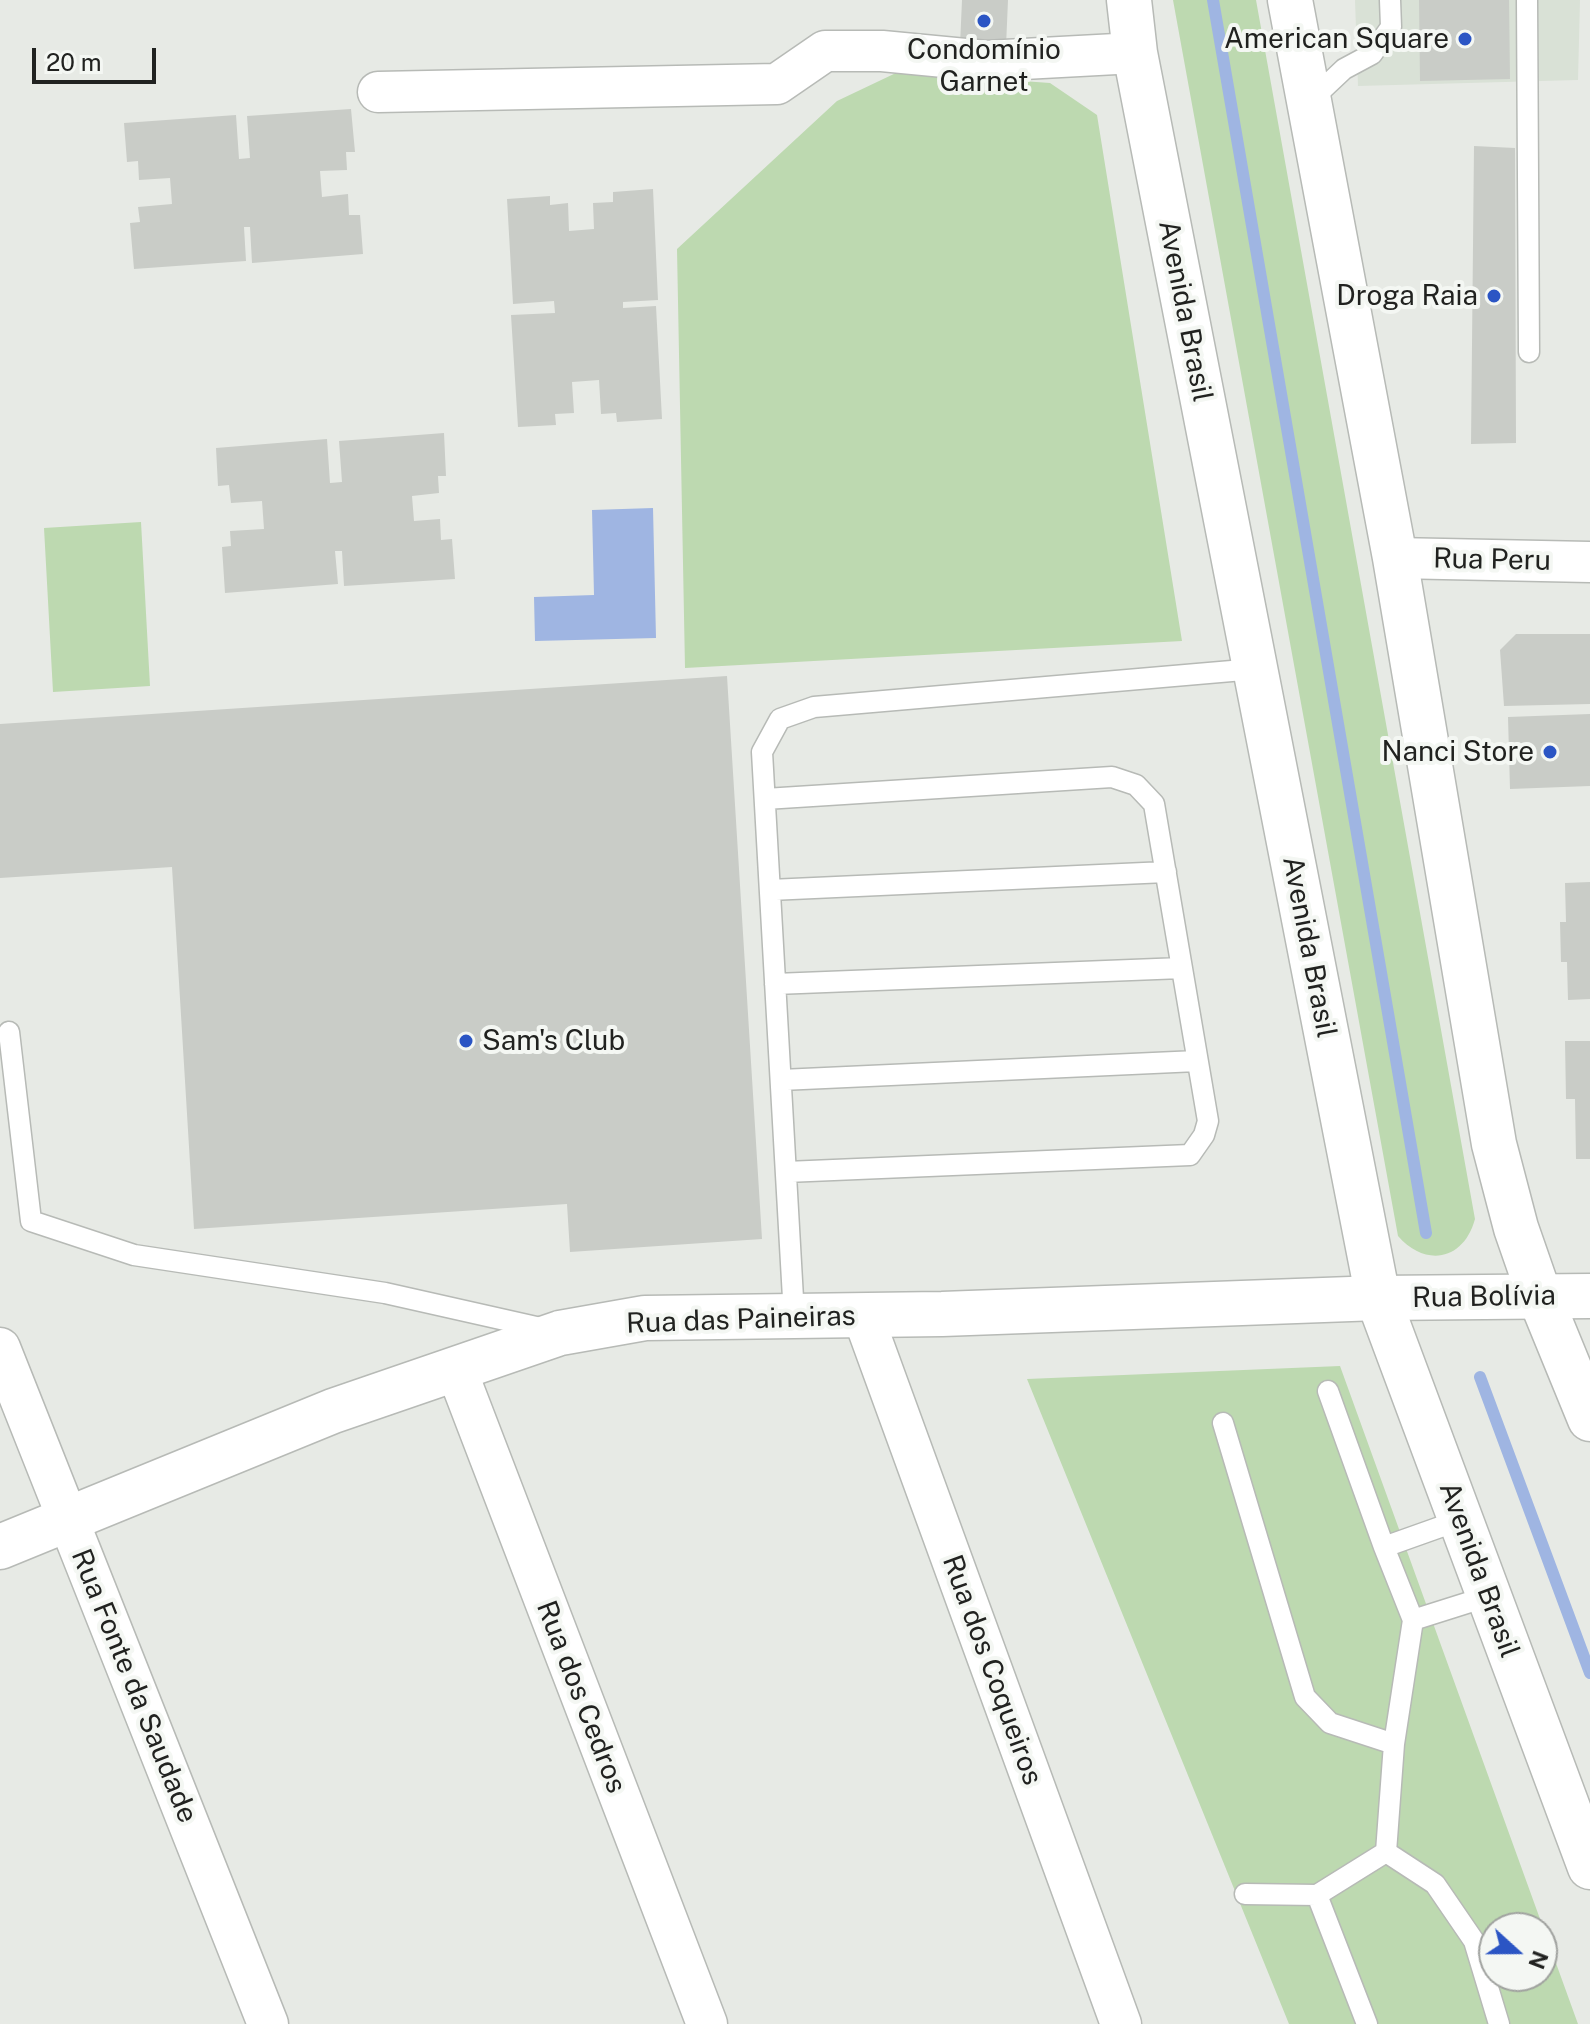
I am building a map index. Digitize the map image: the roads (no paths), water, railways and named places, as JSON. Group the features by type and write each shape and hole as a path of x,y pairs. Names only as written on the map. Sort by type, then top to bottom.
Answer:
{"main road":[{"name":"Avenida Brasil","path":"1129,0 1135,53 1378,1298 1590,1867"},
{"path":"1290,0 1395,558 1494,1144 1516,1228 1540,1297 1590,1419"},
{"name":"Rua Bolívia","path":"1378,1298 1590,1296"},
{"name":"Rua das Paineiras","path":"0,1547 333,1411 560,1333 645,1318 863,1316 1378,1298"}],"street":[{"path":"378,92 777,84 825,51 882,51 986,61 1135,53"},
{"name":"Rua Peru","path":"1395,558 1590,562"},
{"name":"Rua dos Coqueiros","path":"863,1316 1121,2024"},
{"name":"Rua Fonte da Saudade","path":"0,1348 268,2024"},
{"name":"Rua dos Cedros","path":"456,1369 707,2024"}],"lane":[{"path":"1309,102 1344,69 1372,54 1391,27 1390,0"},
{"path":"1527,0 1529,352"},
{"path":"794,1316 762,752 780,719 814,707 1255,669"},
{"path":"765,799 1112,777 1136,785 1154,804 1208,1121 1204,1135 1190,1155 786,1172"},
{"path":"770,890 1166,872"},
{"path":"775,984 1182,968"},
{"path":"9,1032 31,1221 134,1255 385,1293 560,1333"},
{"path":"781,1080 1197,1061"},
{"path":"1328,1391 1413,1620 1394,1744 1386,1852"},
{"path":"1223,1423 1305,1697 1330,1723 1394,1744"},
{"path":"1384,1547 1460,1520"},
{"path":"1413,1620 1489,1596"},
{"path":"1245,1894 1317,1895 1386,1852"},
{"path":"1386,1852 1435,1884 1474,1941 1499,2024"},
{"path":"1317,1895 1367,2024"}],"water":[{"path":"653,508 656,638 535,641 534,597 594,595 592,510"}],"waterway":[{"path":"1213,0 1426,1233"},
{"path":"1480,1377 1590,1673"}],"place":[{"name":"Condomínio Garnet","path":"984,21"},
{"name":"American Square","path":"1465,39"},
{"name":"Droga Raia","path":"1494,296"},
{"name":"Nanci Store","path":"1550,752"},
{"name":"Sam's Club","path":"466,1041"}]}
